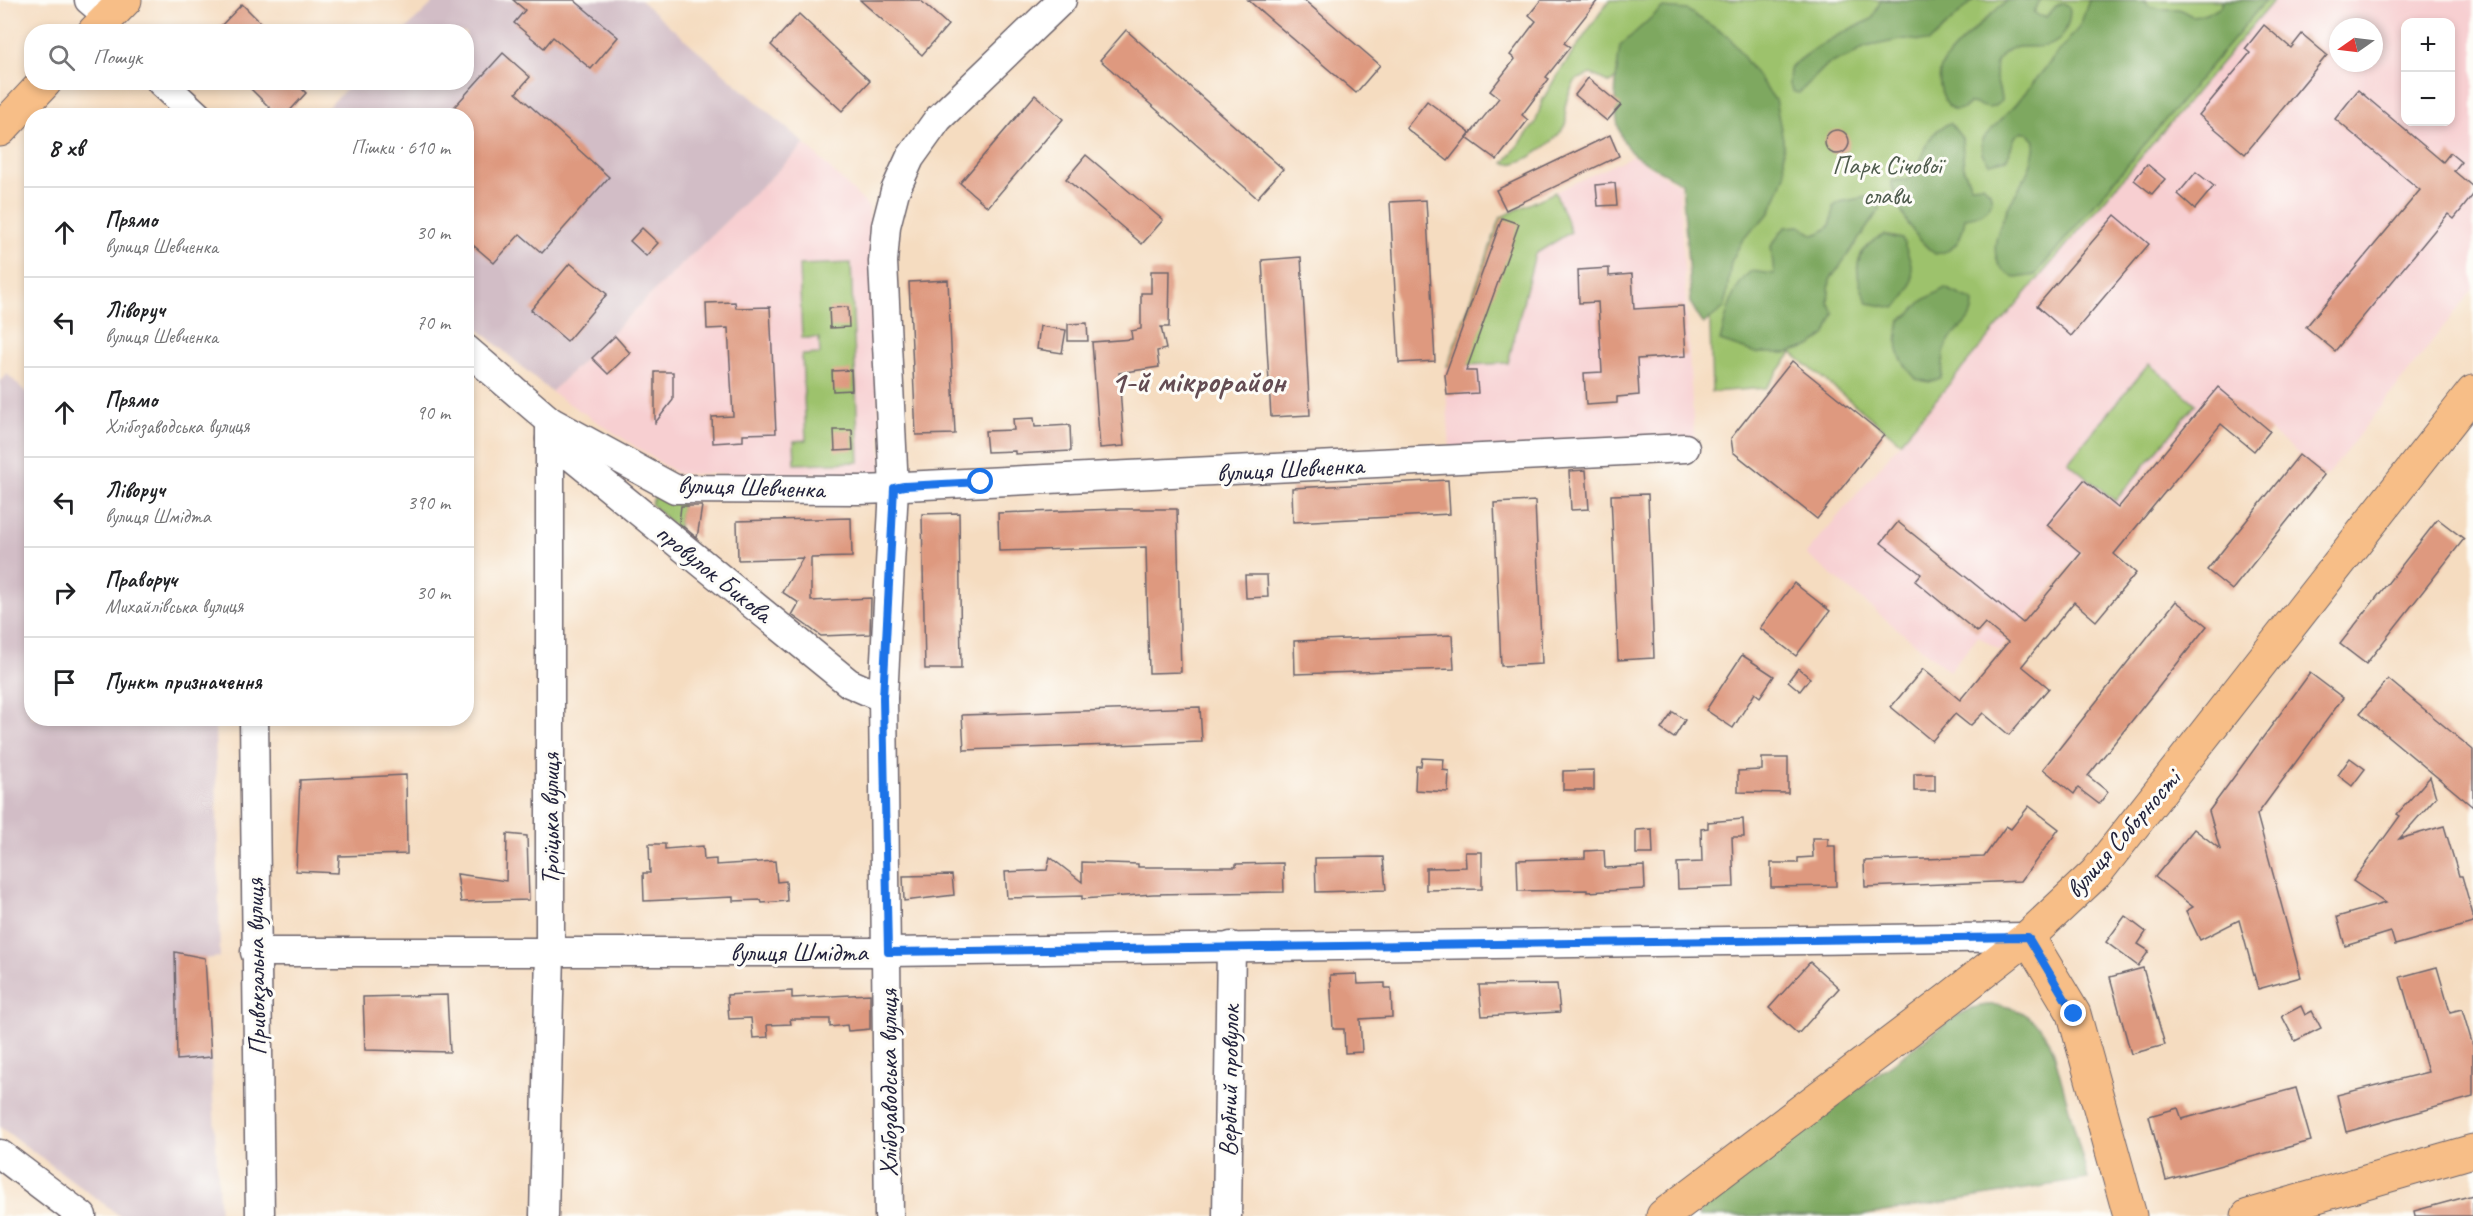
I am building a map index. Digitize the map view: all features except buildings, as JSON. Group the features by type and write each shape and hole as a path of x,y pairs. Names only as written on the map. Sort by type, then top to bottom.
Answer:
{"main road":[{"path":"0,130 38,90"},
{"name":"вулиця Соборності","path":"1663,1216 2028,937 2096,873 2473,392"},
{"path":"2028,937 2074,1014 2130,1216"},
{"path":"2248,1216 2473,1151"}],"street":[{"path":"883,698 894,488 883,262 886,226 895,190 909,158 930,128 1062,0"},
{"path":"170,90 189,108"},
{"name":"провулок Бикова","path":"474,357 550,430 849,683 883,698"},
{"name":"вулиця Шевченка","path":"550,430 675,489 860,490 1685,448"},
{"name":"Троїцька вулиця","path":"544,1216 550,951 550,430"},
{"name":"Хлібозаводська вулиця","path":"883,698 888,952 889,1216"},
{"name":"Привокзальна вулиця","path":"254,726 260,1216"},
{"name":"вулиця Шмідта","path":"255,951 888,952 2028,937"},
{"name":"Вербний провулок","path":"1227,1216 1231,946"},
{"path":"0,1154 82,1216"}],"shaded area":[{"path":"436,0 640,0 805,144 551,392 474,325 474,108 327,108 345,90 474,90 474,24 411,24"},
{"path":"2275,0 2473,0 2473,289 2326,477 2217,386 1999,650 1978,636 1949,671 1806,554"},
{"path":"805,144 869,207 882,474 678,474 551,392"},
{"path":"1632,156 1679,185 1694,437 1450,450 1445,372 1501,217"},
{"path":"7,374 24,390 24,726 215,726 220,957 205,959 220,1216 120,1216 0,1127 0,382"}],"green space":[{"name":"Парк Січової слави","path":"1609,0 2274,0 1900,442 1792,353 1766,388 1712,392 1706,194 1630,66 1610,83 1591,74 1576,80 1567,100 1566,123 1555,138 1529,157 1504,163 1535,124 1543,99 1556,77"},
{"path":"1881,0 1974,0 1929,42 1905,39 1865,47 1851,56 1828,64 1799,93 1794,92 1789,85 1790,68 1829,40 1872,19"},
{"path":"2007,0 2041,0 2034,12 2046,17 2056,6 2063,3 2070,9 2066,29 2051,45 2014,48 2005,52 1998,60 1995,70 2001,96 2001,101 1996,105 1988,108 1969,103 1964,109 1953,110 1948,105 1940,86 1942,65 1975,28"},
{"path":"2089,0 2145,0 2149,6 2179,9 2192,16 2207,14 2221,6 2223,0 2266,0 2035,275 2016,278 2003,270 1996,258 1995,245 2004,216 2029,168 2035,141 2028,133 2022,131 2015,137 2007,159 1989,163 1982,154 1982,139 2015,105 2080,26"},
{"path":"1662,8 1687,10 1729,37 1775,100 1783,139 1785,175 1770,213 1743,239 1731,262 1725,307 1703,324 1691,304 1682,183 1630,151 1623,140 1616,115 1615,100 1620,46"},
{"path":"1950,123 1962,138 1964,170 1971,186 1983,185 1990,192 1992,201 1982,214 1965,218 1960,238 1953,247 1935,254 1919,239 1907,221 1897,202 1891,181 1905,180 1916,174 1930,138"},
{"path":"1555,192 1571,232 1535,254 1508,363 1447,366 1501,217"},
{"path":"1866,197 1874,198 1880,209 1830,280 1828,302 1834,313 1826,334 1811,346 1788,353 1756,353 1720,341 1730,303 1744,278 1751,271 1774,274 1771,246 1785,227 1800,226 1814,235 1827,228 1832,218 1833,207 1840,202"},
{"path":"1884,235 1902,239 1912,266 1908,292 1895,308 1868,303 1858,273 1860,256 1865,248"},
{"path":"851,263 859,462 795,464 794,441 806,440 802,355 820,354 819,338 802,338 799,265"},
{"path":"1945,288 1973,301 1972,309 1968,320 1947,344 1941,378 1929,382 1916,379 1901,359 1897,346 1900,320 1909,315 1922,301"},
{"path":"2149,364 2196,404 2115,501 2068,462"},
{"path":"657,492 682,502 678,530 651,504"},
{"path":"1986,1005 2009,1007 2019,1011 2037,1024 2050,1042 2088,1179 1860,1216 1698,1216 1704,1202 1958,1015 1972,1008"}],"district":[{"name":"1-й мікрорайон","path":"1198,381"}],"route":[{"path":"981,482 894,488 883,698 888,952 2028,937 2074,1014"}]}
